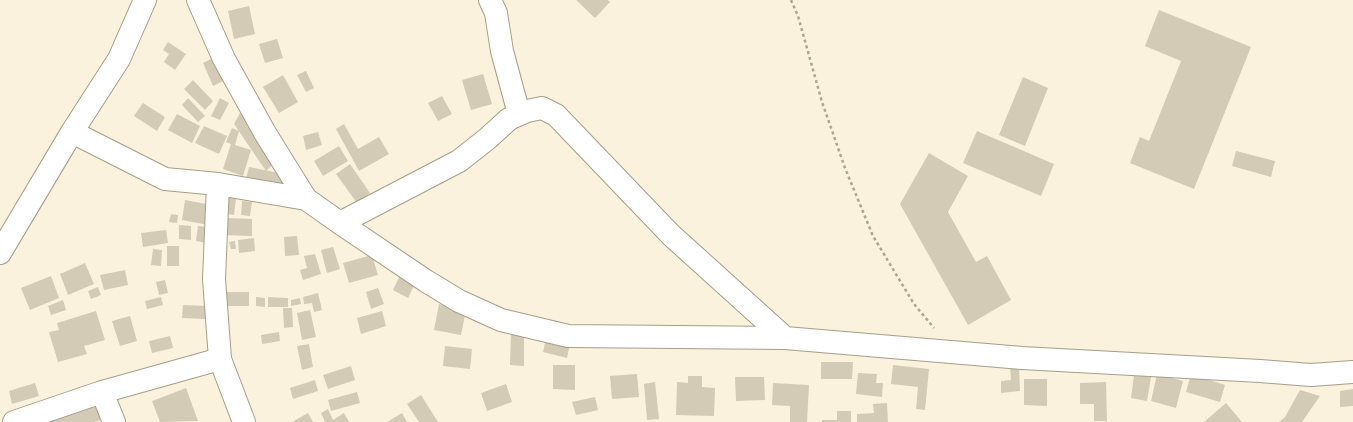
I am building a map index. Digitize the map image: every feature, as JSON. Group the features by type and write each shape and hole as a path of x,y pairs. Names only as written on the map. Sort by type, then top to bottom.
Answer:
{"street":[{"path":"0,253 72,132 119,59 145,0"},
{"path":"198,0 224,59 265,133 306,199 446,293 459,301 501,320 568,336 785,338 1022,358 1311,375 1353,372"},
{"path":"490,0 496,13 502,51 519,114"},
{"path":"340,223 459,161 509,119 527,111 542,108 556,115 671,235 785,338"},
{"path":"72,132 165,179 218,184 306,199"},
{"path":"218,184 214,279 220,359 244,422"},
{"path":"14,422 102,392 220,359"},
{"path":"102,392 114,422"}],"path":[{"path":"791,0 798,16 822,102 842,160 873,236 914,304 954,353"}],"building":[{"path":"576,0 608,0 610,2 595,18"},
{"path":"249,6 255,34 234,39 228,11"},
{"path":"1159,10 1251,47 1194,189 1130,163 1140,137 1149,141 1181,61 1145,46"},
{"path":"277,39 283,58 265,63 259,44"},
{"path":"168,42 186,54 175,70 164,62 169,54 163,50"},
{"path":"213,58 223,81 213,86 203,63"},
{"path":"306,71 314,88 306,92 297,75"},
{"path":"483,74 492,104 471,110 462,80"},
{"path":"283,75 298,102 279,113 263,87"},
{"path":"1023,77 1048,88 1025,146 999,135"},
{"path":"193,80 213,101 205,110 184,89"},
{"path":"442,96 452,114 438,121 428,103"},
{"path":"188,98 205,116 198,122 182,105"},
{"path":"220,98 229,103 220,120 211,116"},
{"path":"143,103 165,117 157,131 134,116"},
{"path":"241,111 247,120 247,126 276,162 266,171 234,124"},
{"path":"177,114 200,126 192,143 168,130"},
{"path":"344,124 358,149 379,137 389,154 359,171 336,129"},
{"path":"204,126 227,136 219,154 195,143"},
{"path":"232,128 239,131 235,145 251,150 243,176 223,169 231,144 226,142"},
{"path":"977,131 1054,164 1041,196 963,163"},
{"path":"318,132 322,145 306,150 303,136"},
{"path":"339,146 348,161 323,176 314,161"},
{"path":"1236,151 1275,161 1271,177 1232,166"},
{"path":"929,153 968,176 948,212 976,262 987,256 1011,300 968,325 900,204"},
{"path":"350,164 370,193 357,203 336,174"},
{"path":"249,167 284,174 282,186 246,179"},
{"path":"225,197 236,198 234,215 223,213"},
{"path":"185,200 212,205 208,225 182,220"},
{"path":"242,201 252,202 250,216 241,215"},
{"path":"171,214 178,215 177,223 169,222"},
{"path":"226,218 252,219 252,236 225,235"},
{"path":"179,225 191,226 191,240 179,239"},
{"path":"198,226 209,227 207,243 196,241"},
{"path":"166,230 168,243 143,247 141,233"},
{"path":"297,236 299,255 285,256 284,237"},
{"path":"254,238 255,251 239,253 238,240"},
{"path":"235,241 236,249 231,249 229,242"},
{"path":"167,246 179,246 179,266 167,266"},
{"path":"333,247 340,269 327,273 321,250"},
{"path":"153,249 162,250 161,266 151,265"},
{"path":"315,254 321,274 303,280 300,270 307,268 304,256"},
{"path":"372,255 378,275 349,283 343,263"},
{"path":"85,263 94,284 68,295 60,274"},
{"path":"125,270 128,285 104,290 100,275"},
{"path":"402,271 417,279 408,298 393,290"},
{"path":"51,276 59,298 30,310 21,288"},
{"path":"165,280 168,293 159,295 156,282"},
{"path":"98,287 101,295 91,299 88,291"},
{"path":"378,288 384,304 371,309 366,292"},
{"path":"225,292 249,292 249,306 225,306"},
{"path":"318,293 322,310 314,312 312,303 304,304 303,297"},
{"path":"161,297 163,305 147,309 145,301"},
{"path":"256,297 265,298 265,307 256,306"},
{"path":"268,297 288,298 288,307 268,307"},
{"path":"300,298 301,304 291,306 291,300"},
{"path":"63,300 66,310 51,315 48,306"},
{"path":"439,304 466,310 461,335 434,330"},
{"path":"183,305 207,306 206,319 182,318"},
{"path":"283,308 292,308 293,327 284,328"},
{"path":"310,310 316,337 302,340 297,313"},
{"path":"96,311 105,340 84,346 87,354 58,362 49,332 59,330 57,323"},
{"path":"382,311 386,326 361,334 357,318"},
{"path":"130,316 137,341 120,346 112,321"},
{"path":"279,332 280,341 262,344 261,335"},
{"path":"511,333 524,333 524,366 510,365"},
{"path":"170,336 173,348 152,353 149,341"},
{"path":"546,339 570,344 567,358 543,352"},
{"path":"309,344 313,367 302,370 297,346"},
{"path":"445,346 472,349 470,369 443,366"},
{"path":"821,362 853,362 852,379 821,379"},
{"path":"553,365 575,365 575,390 553,389"},
{"path":"893,365 929,369 925,410 916,409 918,387 891,384"},
{"path":"351,366 355,380 328,389 323,375"},
{"path":"1019,366 1020,391 1001,393 1001,381 1011,380 1010,367"},
{"path":"858,373 877,374 876,383 883,383 882,397 856,394"},
{"path":"637,374 639,397 612,399 610,376"},
{"path":"1157,374 1183,381 1176,408 1151,401"},
{"path":"1191,374 1225,385 1220,402 1186,392"},
{"path":"1134,375 1151,377 1147,401 1131,398"},
{"path":"688,376 702,376 702,387 715,388 714,416 676,415 677,382 688,383"},
{"path":"735,377 764,377 765,400 736,401"},
{"path":"1024,379 1047,379 1047,406 1024,405"},
{"path":"315,380 318,391 293,399 290,388"},
{"path":"655,382 659,419 647,420 644,384"},
{"path":"1106,382 1107,421 1094,421 1094,404 1080,404 1080,383"},
{"path":"35,383 39,396 12,404 9,391"},
{"path":"773,383 809,385 807,422 790,422 790,406 772,405"},
{"path":"506,384 512,402 487,411 481,393"},
{"path":"186,388 198,421 160,422 152,401"},
{"path":"1353,389 1353,406 1340,407 1340,391"},
{"path":"1300,390 1320,396 1302,422 1279,422 1285,417"},
{"path":"357,392 360,403 331,411 328,400"},
{"path":"421,395 438,422 419,422 407,404"},
{"path":"595,397 598,410 576,415 572,402"},
{"path":"96,403 101,420 94,422 36,422"},
{"path":"887,403 888,422 857,422 857,414 874,413 873,404"},
{"path":"1226,403 1242,422 1204,422"},
{"path":"328,409 333,420 344,413 349,422 325,422 321,413"},
{"path":"837,411 851,411 851,422 822,422 822,420 837,420"},
{"path":"308,413 313,422 292,422"},
{"path":"402,413 407,422 387,422"}]}
